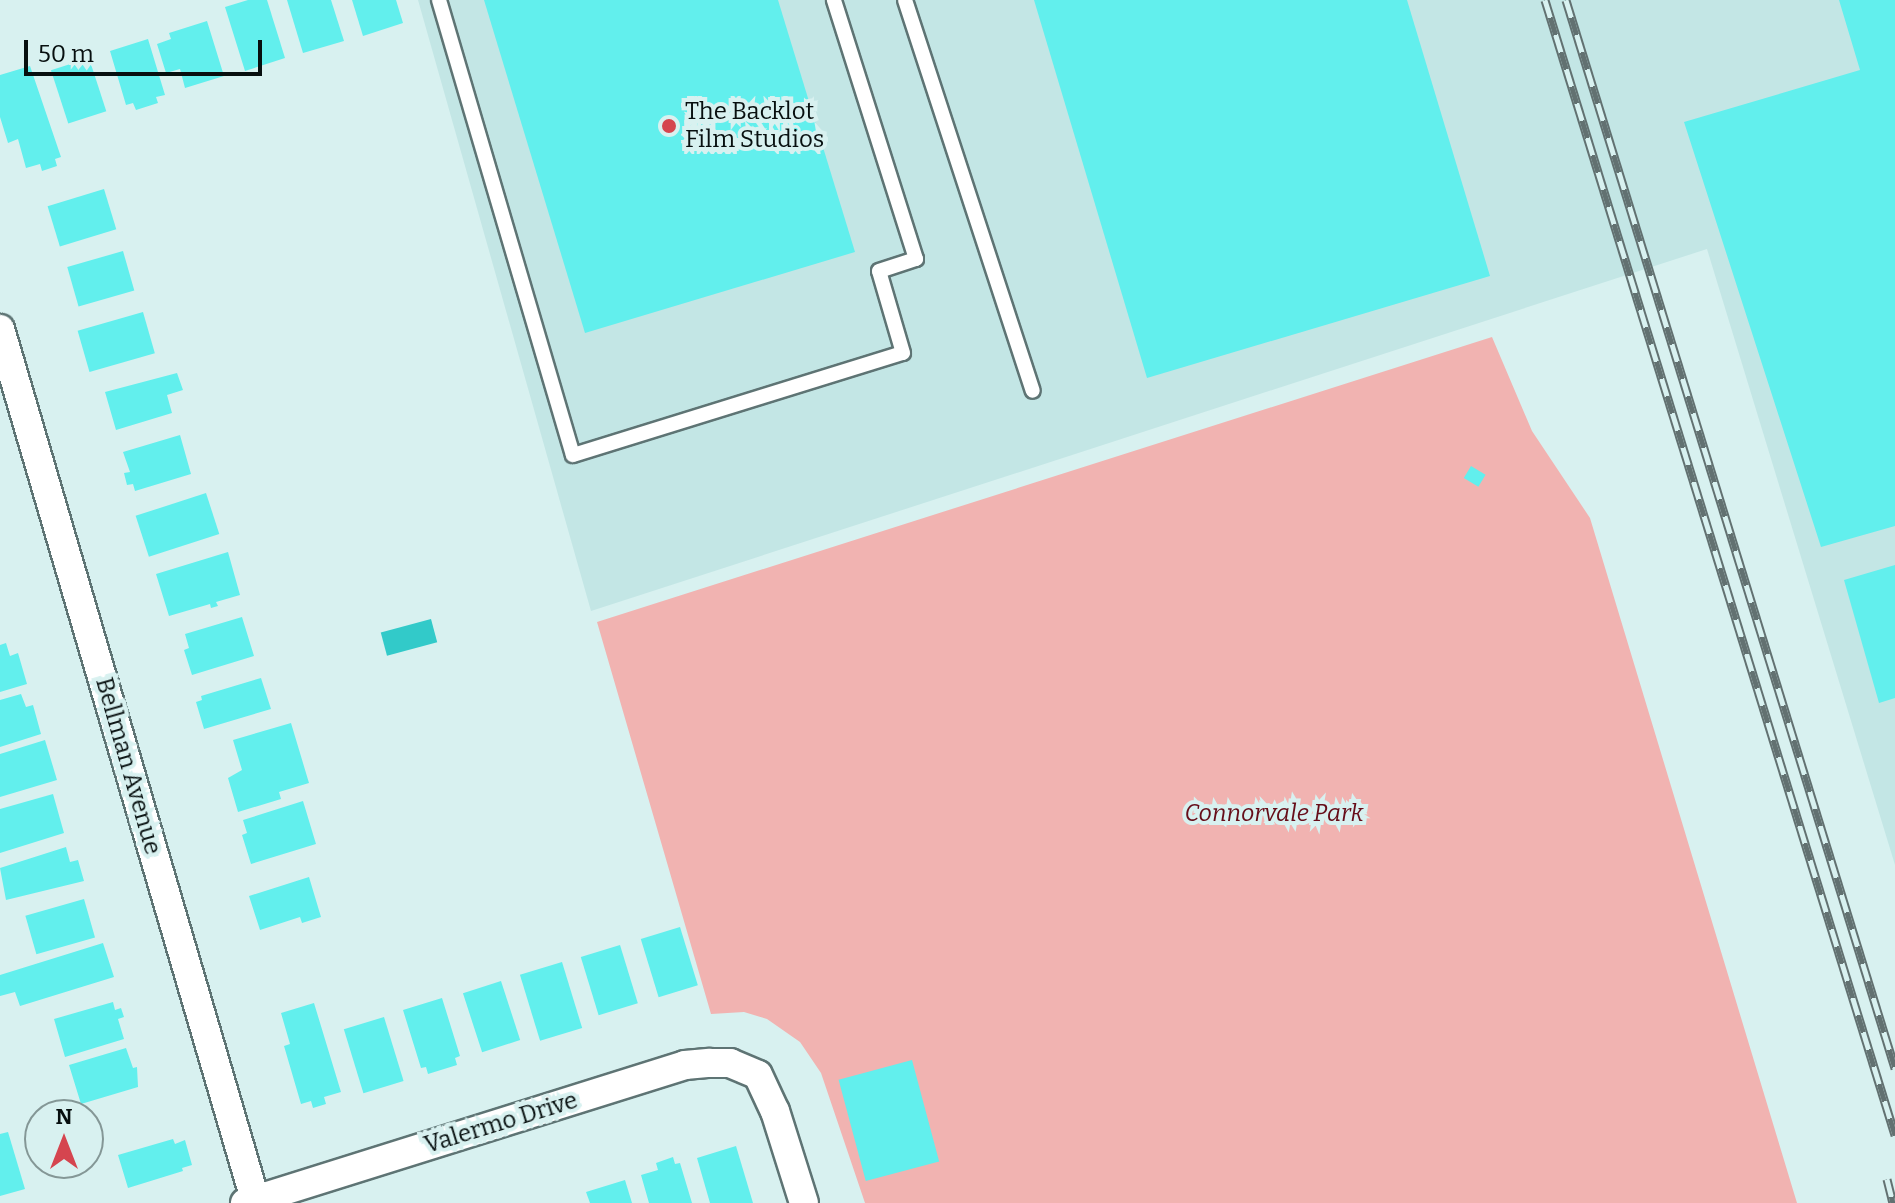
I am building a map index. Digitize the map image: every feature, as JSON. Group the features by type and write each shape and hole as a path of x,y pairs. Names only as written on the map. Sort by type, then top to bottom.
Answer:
{"street":[{"name":"Bellman Avenue","path":"0,329 252,1202"},
{"name":"Valermo Drive","path":"252,1202 685,1065 730,1063 758,1075 775,1111 804,1203"}],"lane":[{"path":"439,0 573,455 903,353 879,271 916,259 834,0"},
{"path":"905,0 1033,391"}],"shaded area":[{"path":"418,0 1895,0 1895,865 1707,249 591,611"}],"green space":[{"name":"Connorvale Park","path":"1492,337 1532,431 1590,518 1797,1203 865,1203 821,1073 800,1042 767,1019 744,1012 711,1014 597,622"}],"water":[{"path":"431,619 437,642 387,656 381,632"}],"building":[{"path":"248,0 267,0 285,58 245,71 225,7"},
{"path":"287,0 331,0 344,41 303,53"},
{"path":"352,0 396,0 403,23 363,36"},
{"name":"The Backlot Film Studios","path":"484,0 778,0 855,252 585,333"},
{"path":"1034,0 1407,0 1490,276 1147,378"},
{"path":"1839,0 1895,0 1895,526 1821,547 1684,122 1860,70"},
{"path":"207,21 224,76 185,88 180,69 166,73 157,44 171,39 169,33"},
{"path":"148,39 165,95 156,97 158,103 136,110 133,103 126,105 110,51"},
{"path":"89,58 106,111 68,124 51,70"},
{"path":"30,66 61,157 55,159 57,166 42,171 40,164 26,168 18,139 8,143 0,117 0,75"},
{"path":"104,189 116,229 60,246 48,206"},
{"path":"123,251 134,290 79,306 67,267"},
{"path":"143,312 155,353 89,372 78,331"},
{"path":"177,373 183,390 167,395 172,413 116,430 105,392"},
{"path":"180,435 191,474 135,491 133,484 127,485 124,473 130,472 123,452"},
{"path":"1471,466 1486,475 1478,487 1464,478"},
{"path":"206,493 219,534 149,557 136,516"},
{"path":"228,552 240,595 216,602 218,606 211,608 210,604 169,616 156,574"},
{"path":"1895,565 1895,698 1879,703 1844,580"},
{"path":"242,617 254,656 192,675 184,650 189,648 185,634"},
{"path":"6,643 10,656 18,653 27,684 0,692 0,645"},
{"path":"261,678 271,709 204,729 196,702 202,700 201,696"},
{"path":"21,694 26,707 33,705 41,734 0,747 0,700"},
{"path":"291,723 309,783 279,792 281,799 238,812 228,778 242,770 233,740"},
{"path":"45,740 57,780 0,797 0,754"},
{"path":"53,794 64,833 0,853 0,809"},
{"path":"303,801 316,844 251,864 242,835 247,833 243,820"},
{"path":"66,847 70,862 78,860 84,881 6,900 0,868"},
{"path":"309,877 321,917 302,923 300,917 260,930 249,896"},
{"path":"84,899 95,937 36,954 25,916"},
{"path":"680,927 698,985 659,997 641,939"},
{"path":"103,943 114,977 20,1006 15,992 0,996 0,975"},
{"path":"620,945 638,1003 599,1015 581,957"},
{"path":"562,962 582,1028 540,1041 520,975"},
{"path":"501,981 520,1040 482,1052 463,993"},
{"path":"442,998 460,1056 455,1058 457,1065 428,1074 426,1067 421,1068 403,1010"},
{"path":"113,1002 115,1010 121,1008 124,1017 118,1019 124,1039 65,1057 54,1019"},
{"path":"314,1003 341,1092 324,1097 326,1104 313,1108 311,1101 301,1104 284,1046 290,1044 281,1013"},
{"path":"384,1017 404,1081 363,1093 344,1029"},
{"path":"126,1048 133,1068 137,1067 138,1087 98,1099 79,1099 69,1065"},
{"path":"912,1060 939,1161 866,1181 839,1080"},
{"path":"8,1132 25,1189 0,1196 0,1134"},
{"path":"173,1139 175,1144 185,1140 192,1165 182,1168 183,1171 128,1188 118,1155"},
{"path":"736,1146 753,1203 710,1203 697,1158"},
{"path":"673,1157 675,1164 680,1163 692,1203 649,1203 641,1175 658,1170 656,1163"},
{"path":"625,1180 632,1203 590,1203 586,1192"}],"railway":[{"path":"1545,0 1895,1135"},
{"path":"1566,0 1895,1068"},
{"path":"1887,1179 1893,1203"}],"place":[{"name":"The Backlot Film Studios","path":"669,126"}]}
